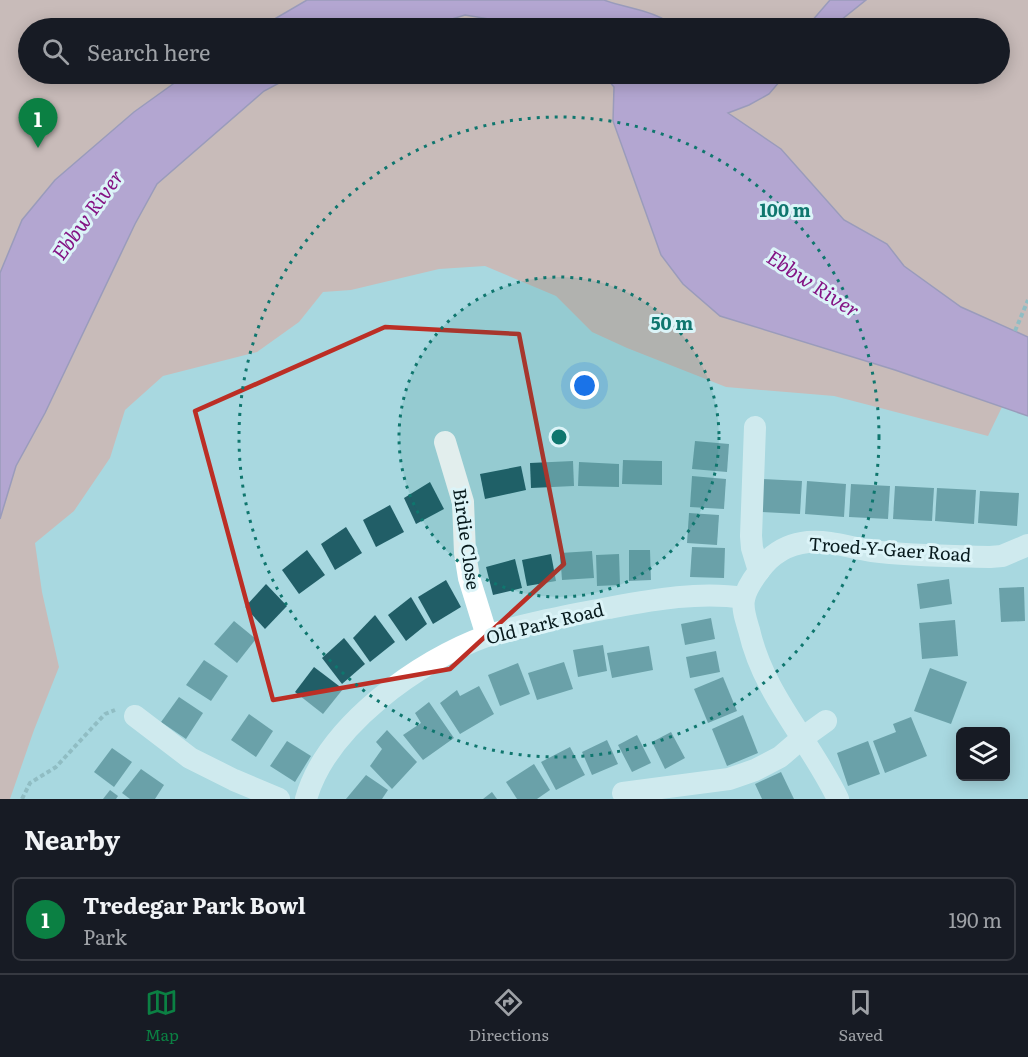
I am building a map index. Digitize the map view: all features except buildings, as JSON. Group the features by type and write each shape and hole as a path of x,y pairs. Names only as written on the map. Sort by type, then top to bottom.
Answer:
{"street":[{"path":"755,427 751,536 759,571"},
{"name":"Birdie Close","path":"445,442 463,502 465,553 469,578 487,636"},
{"name":"Troed-Y-Gaer Road","path":"744,598 767,561 778,552 793,545 810,542 829,543 882,552 990,557 1002,556 1028,545"},
{"name":"Old Park Road","path":"306,799 314,779 338,741 381,696 444,656 487,636 580,614 644,602 704,596 744,598"},
{"path":"744,598 750,636 764,675 838,799"},
{"path":"135,716 190,758 279,799"},
{"path":"623,793 729,779 755,770 780,757 826,721"}],"path":[{"path":"1015,331 1028,300"},
{"path":"22,799 30,783 56,767 105,714 116,709 135,716"}],"highlighted area":[{"path":"385,327 519,334 564,564 450,669 273,700 195,411"}],"shaded area":[{"path":"0,0 307,0 276,18 18,18 18,84 173,84 134,112 55,180 22,220 0,273"},
{"path":"604,0 830,0 814,18 659,18"},
{"path":"866,0 1028,0 1028,337 961,307 904,266 887,244 844,220 817,189 727,113 760,98 777,84 1010,84 1010,18 844,18"},
{"path":"465,15 483,18 455,18"},
{"path":"277,84 611,84 614,87 613,121 661,255 895,370 1002,407 988,436 834,396 726,387 592,332 556,296 485,266 439,269 351,290 323,292 299,322 257,352 163,376 125,410 110,458 74,511 35,543 42,592 59,667 10,799 0,799 0,519 16,466 45,413 135,224 157,184 264,91"}],"water":[{"path":"307,0 604,0 662,18 483,18 465,15 455,18 276,18"},
{"path":"830,0 866,0 844,18 814,18"},
{"name":"Ebbw River","path":"173,84 277,84 264,91 157,184 135,224 45,413 16,466 0,519 0,273 22,220 55,180 134,112"},
{"name":"Ebbw River","path":"611,84 778,84 769,94 728,113 781,149 844,220 887,244 904,266 961,307 1028,337 1028,416 895,370 720,316 683,284 661,255 613,121 614,87"}],"place":[{"name":"Tredegar Park Bowl","path":"38,148"}]}
